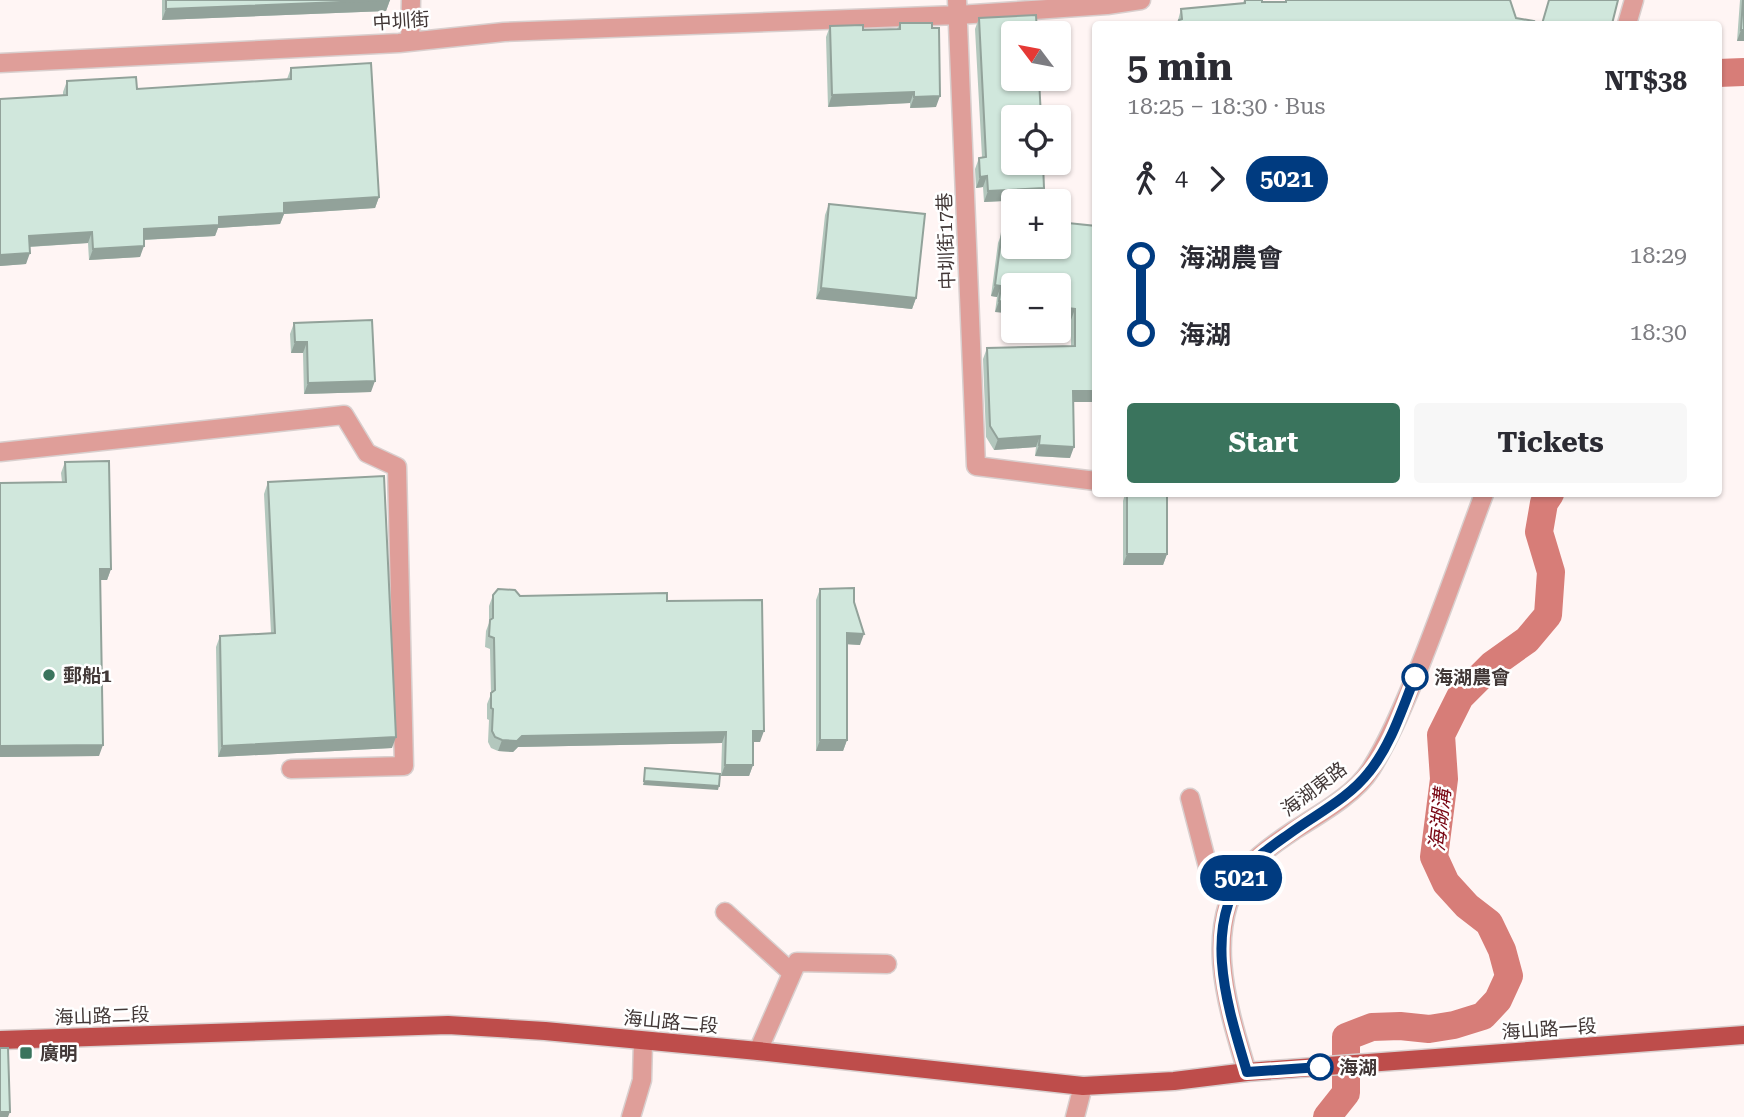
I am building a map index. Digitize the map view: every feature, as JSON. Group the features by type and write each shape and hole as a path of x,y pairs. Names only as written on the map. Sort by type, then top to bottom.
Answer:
{"main road":[{"name":"海山路二段","path":"0,1040 448,1025 545,1031 758,1051 1083,1086 1174,1081 1247,1072 1336,1066"},
{"name":"海山路一段","path":"1336,1066 1744,1035"}],"street":[{"path":"410,42 411,0"},
{"name":"中圳街","path":"0,63 410,42 504,32 957,8 1107,5 1140,0"},
{"path":"1628,21 1634,0"},
{"name":"中圳街17巷","path":"957,8 976,466 1092,480"},
{"path":"0,452 344,415 367,453 397,467 404,766 291,769"},
{"name":"海湖東路","path":"1247,1072 1234,1030 1220,956 1224,920 1234,889 1249,866 1288,834 1337,802 1368,773 1390,739 1430,641 1483,497"},
{"path":"1191,798 1210,875 1234,889"},
{"path":"724,912 795,968 887,964"},
{"path":"758,1051 795,968"},
{"path":"631,1117 642,1080 643,1041"},
{"path":"1074,1117 1083,1086"}],"building":[{"path":"166,0 390,0 166,9"},
{"path":"1245,0 1510,0 1516,18 1534,21 1179,21 1182,19 1181,9 1245,3"},
{"path":"1549,0 1618,0 1613,21 1543,21"},
{"path":"1743,0 1744,30 1741,30"},
{"path":"1036,15 1036,21 1001,21 1001,91 1040,91 1040,105 1001,105 1001,175 1043,175 1044,188 988,191 987,176 980,177 979,158 986,157 979,18"},
{"path":"900,23 932,23 932,28 939,28 940,96 914,97 914,92 832,95 830,26 863,25 863,30 900,29"},
{"path":"371,63 379,197 284,203 284,213 219,217 219,225 144,229 144,246 93,249 92,232 29,236 30,253 0,255 0,99 67,95 67,81 136,77 137,89 291,79 291,68"},
{"path":"829,204 925,214 916,298 821,288"},
{"path":"1071,223 1092,226 1092,391 1073,391 1074,447 1039,445 1040,436 998,439 990,426 987,348 1075,346 1071,273 1001,273 1001,286 995,285 1001,240 1001,259 1071,259"},
{"path":"372,320 375,381 308,383 307,342 295,342 294,323"},
{"path":"109,461 111,569 100,569 103,745 0,746 0,483 66,482 65,462"},
{"path":"384,476 396,737 222,746 220,636 275,633 268,482"},
{"path":"1127,497 1167,497 1167,554 1127,554"},
{"path":"854,588 854,602 864,634 847,633 847,740 820,740 820,589"},
{"path":"498,589 515,590 520,596 667,593 667,601 762,600 764,731 753,731 753,765 725,765 726,732 522,736 517,741 495,737 492,731 491,708 491,693 495,690 494,638 489,636 490,620 493,618 493,595"},
{"path":"645,768 720,774 719,786 644,781"},
{"path":"0,1048 8,1048 10,1112 0,1112"}],"waterway":[{"name":"海湖溝","path":"1722,73 1744,72"},
{"name":"海湖溝","path":"1327,1117 1346,1093 1346,1037 1372,1027 1429,1029 1483,1016 1498,1000 1509,976 1502,950 1489,923 1467,906 1446,883 1434,857 1444,779 1441,735 1460,697 1492,665 1527,640 1548,615 1551,572 1539,532 1544,503 1548,497"}],"bus line":[{"name":"5021","path":"1320,1067 1247,1072 1234,1030 1220,956 1224,920 1234,889 1249,866 1288,834 1337,802 1368,773 1390,739 1415,677"}],"place":[{"name":"郵船1","path":"49,675"},
{"name":"海湖農會","path":"1415,677"},
{"name":"廣明","path":"26,1053"},
{"name":"海湖","path":"1320,1067"}]}
